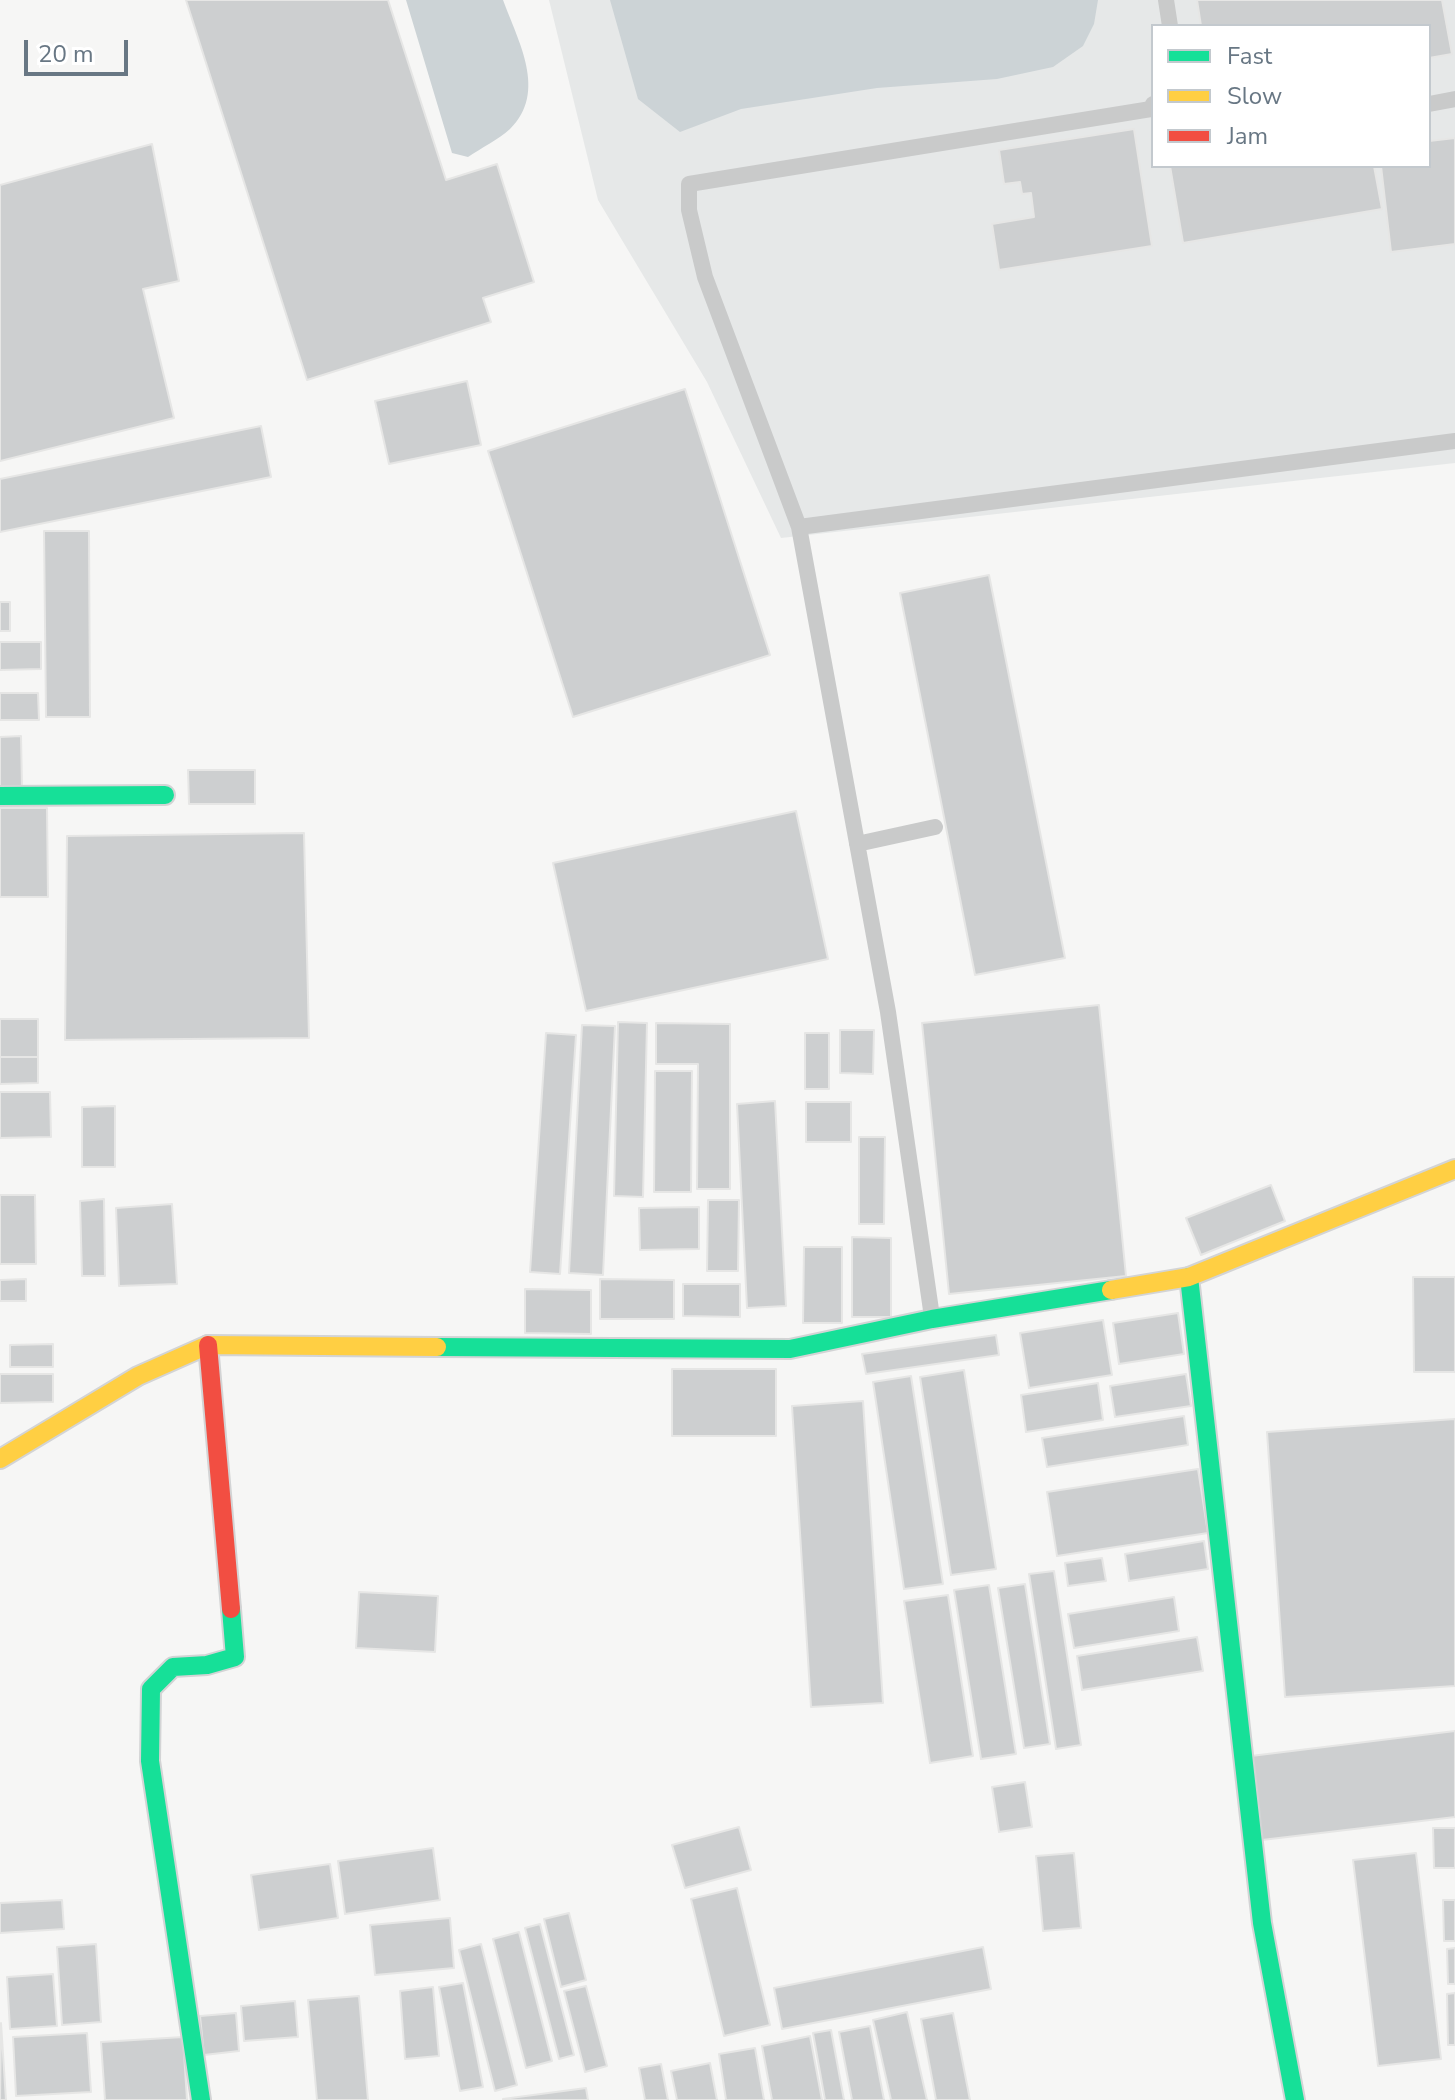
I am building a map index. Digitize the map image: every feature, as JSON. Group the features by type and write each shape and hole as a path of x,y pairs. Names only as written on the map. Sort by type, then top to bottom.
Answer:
{"street":[{"path":"0,796 165,795"},
{"path":"0,1459 138,1376 208,1345 790,1349 932,1319 1189,1277 1455,1169"},
{"path":"1189,1277 1262,1923 1295,2100"},
{"path":"201,2100 150,1761 151,1689 173,1667 207,1665 235,1657 208,1345"}],"lane":[{"path":"1166,0 1170,24"},
{"path":"1431,104 1455,99"},
{"path":"932,1319 888,1012 799,527 705,277 689,210 689,184 1151,109"},
{"path":"799,527 1455,441"},
{"path":"857,844 935,827"}],"shaded area":[{"path":"406,0 503,0 516,32 528,83 527,99 521,115 505,133 468,157 452,153"},
{"path":"549,0 1455,0 1455,463 781,538 707,382 598,200"},
{"path":"610,0 1098,0 1094,24 1083,46 1053,67 997,79 877,88 741,109 680,132 638,99"}],"building":[{"path":"186,0 388,0 446,180 497,164 534,282 483,298 491,322 307,380"},
{"path":"1197,0 1442,0 1452,54 1431,58 1431,24 1201,24"},
{"path":"1134,129 1152,246 999,270 992,224 1034,217 1031,193 1022,194 1020,182 1004,184 999,150"},
{"path":"1455,138 1455,244 1391,252 1381,168 1431,168 1431,141"},
{"path":"152,144 179,281 143,289 174,418 0,461 0,185"},
{"path":"1170,168 1374,168 1382,209 1183,243"},
{"path":"467,381 481,445 389,464 375,401"},
{"path":"685,389 770,655 573,717 488,451"},
{"path":"261,426 271,477 0,532 0,479"},
{"path":"44,531 89,531 90,717 46,717"},
{"path":"989,575 1065,958 975,975 900,593"},
{"path":"0,602 10,602 10,631 0,631"},
{"path":"0,642 41,642 41,669 0,670"},
{"path":"0,693 38,693 39,720 0,720"},
{"path":"21,736 22,787 0,787 0,737"},
{"path":"188,770 255,770 255,804 189,804"},
{"path":"0,808 47,808 48,897 0,897"},
{"path":"796,811 828,959 586,1011 553,863"},
{"path":"304,833 309,1038 65,1040 67,836"},
{"path":"1099,1005 1126,1276 949,1294 922,1023"},
{"path":"0,1019 38,1019 38,1057 0,1057"},
{"path":"618,1022 647,1023 643,1197 614,1196"},
{"path":"656,1023 730,1024 730,1189 697,1189 698,1064 656,1064"},
{"path":"582,1025 615,1026 603,1275 569,1273"},
{"path":"840,1030 874,1030 873,1074 840,1073"},
{"path":"546,1033 576,1035 560,1274 530,1272"},
{"path":"805,1033 829,1033 829,1089 805,1089"},
{"path":"0,1057 38,1057 38,1083 0,1084"},
{"path":"655,1071 692,1071 691,1192 654,1192"},
{"path":"0,1092 50,1092 51,1137 0,1138"},
{"path":"775,1101 786,1306 747,1308 737,1104"},
{"path":"806,1102 851,1102 851,1142 806,1142"},
{"path":"115,1106 115,1167 82,1167 82,1107"},
{"path":"859,1137 885,1137 884,1224 859,1224"},
{"path":"1271,1185 1285,1221 1201,1255 1186,1218"},
{"path":"0,1195 35,1195 36,1264 0,1264"},
{"path":"104,1199 105,1276 82,1276 80,1201"},
{"path":"708,1200 739,1200 738,1271 707,1271"},
{"path":"172,1204 177,1284 119,1286 116,1208"},
{"path":"699,1207 699,1249 640,1250 639,1208"},
{"path":"852,1237 891,1238 891,1317 852,1317"},
{"path":"804,1247 842,1247 842,1323 803,1323"},
{"path":"1413,1277 1455,1277 1455,1372 1414,1372"},
{"path":"26,1279 26,1301 0,1301 0,1280"},
{"path":"600,1279 674,1280 674,1319 600,1319"},
{"path":"683,1284 740,1284 740,1317 683,1316"},
{"path":"525,1289 591,1290 591,1334 525,1333"},
{"path":"1178,1313 1184,1354 1119,1364 1113,1323"},
{"path":"1103,1320 1112,1375 1029,1388 1020,1333"},
{"path":"996,1335 999,1355 866,1374 862,1354"},
{"path":"53,1344 53,1367 10,1367 10,1345"},
{"path":"672,1369 776,1369 776,1436 672,1436"},
{"path":"964,1370 996,1569 951,1575 920,1377"},
{"path":"0,1374 53,1374 53,1402 0,1403"},
{"path":"1186,1374 1191,1406 1115,1417 1110,1386"},
{"path":"911,1376 943,1584 904,1589 873,1382"},
{"path":"1098,1383 1103,1420 1026,1432 1021,1395"},
{"path":"863,1401 883,1703 811,1707 792,1406"},
{"path":"1184,1416 1188,1445 1047,1467 1042,1438"},
{"path":"1455,1419 1455,1686 1285,1697 1267,1432"},
{"path":"1198,1469 1208,1533 1057,1556 1047,1492"},
{"path":"1204,1541 1208,1569 1129,1581 1125,1554"},
{"path":"1102,1558 1106,1581 1068,1586 1065,1563"},
{"path":"1054,1571 1081,1745 1056,1749 1029,1574"},
{"path":"1025,1584 1050,1744 1024,1748 998,1588"},
{"path":"989,1585 1016,1754 981,1759 954,1590"},
{"path":"359,1592 438,1596 435,1652 356,1648"},
{"path":"948,1595 973,1756 930,1763 904,1601"},
{"path":"1174,1597 1179,1631 1074,1648 1068,1614"},
{"path":"1197,1637 1203,1671 1082,1690 1077,1656"},
{"path":"1455,1731 1455,1817 1262,1840 1251,1756"},
{"path":"1025,1782 1032,1827 999,1832 992,1787"},
{"path":"739,1827 751,1870 685,1888 672,1845"},
{"path":"1433,1828 1455,1828 1455,1868 1434,1868"},
{"path":"433,1848 440,1900 345,1914 338,1861"},
{"path":"1074,1853 1081,1928 1043,1931 1036,1856"},
{"path":"1416,1853 1441,2059 1378,2066 1353,1860"},
{"path":"330,1864 338,1918 259,1930 251,1875"},
{"path":"737,1888 770,2025 724,2036 691,1899"},
{"path":"62,1900 64,1929 0,1933 0,1903"},
{"path":"1443,1900 1455,1900 1455,1941 1444,1941"},
{"path":"569,1913 586,1980 561,1987 544,1919"},
{"path":"450,1918 454,1968 375,1975 370,1925"},
{"path":"540,1924 574,2055 559,2059 525,1928"},
{"path":"519,1932 552,2061 526,2068 493,1939"},
{"path":"96,1944 101,2022 62,2025 57,1947"},
{"path":"481,1944 517,2085 495,2091 459,1950"},
{"path":"983,1947 991,1989 782,2029 774,1988"},
{"path":"1455,1948 1455,1984 1448,1984 1447,1949"},
{"path":"53,1974 57,2026 10,2029 7,1977"},
{"path":"463,1983 483,2087 460,2091 439,1987"},
{"path":"586,1986 607,2066 585,2072 564,1991"},
{"path":"433,1987 439,2056 405,2059 400,1991"},
{"path":"1455,1993 1455,2045 1448,2045 1447,1994"},
{"path":"359,1996 368,2100 317,2100 308,2000"},
{"path":"295,2001 298,2037 244,2041 241,2006"},
{"path":"907,2012 927,2100 891,2100 873,2020"},
{"path":"236,2013 239,2051 204,2055 200,2016"},
{"path":"953,2013 970,2100 936,2100 921,2019"},
{"path":"1,2023 6,2100 0,2100"},
{"path":"870,2026 884,2100 852,2100 839,2032"},
{"path":"831,2030 844,2100 825,2100 813,2033"},
{"path":"87,2033 91,2092 16,2096 13,2037"},
{"path":"810,2036 822,2100 772,2100 762,2046"},
{"path":"183,2037 187,2100 105,2100 101,2042"},
{"path":"755,2048 764,2100 726,2100 719,2054"},
{"path":"710,2063 717,2100 677,2100 671,2071"},
{"path":"661,2064 668,2100 645,2100 639,2068"},
{"path":"586,2088 588,2100 503,2100 503,2099"}],"traffic: fast":[{"path":"0,796 165,795"},
{"path":"1189,1277 1262,1923 1295,2100"},
{"path":"437,1347 790,1349 932,1319 1111,1290"},
{"path":"201,2100 150,1761 151,1689 173,1667 207,1665 235,1657 231,1609"}],"traffic: slow":[{"path":"1111,1290 1189,1277 1455,1169"},
{"path":"0,1459 138,1376 208,1345 437,1347"}],"traffic: jam":[{"path":"208,1345 231,1609"}]}
